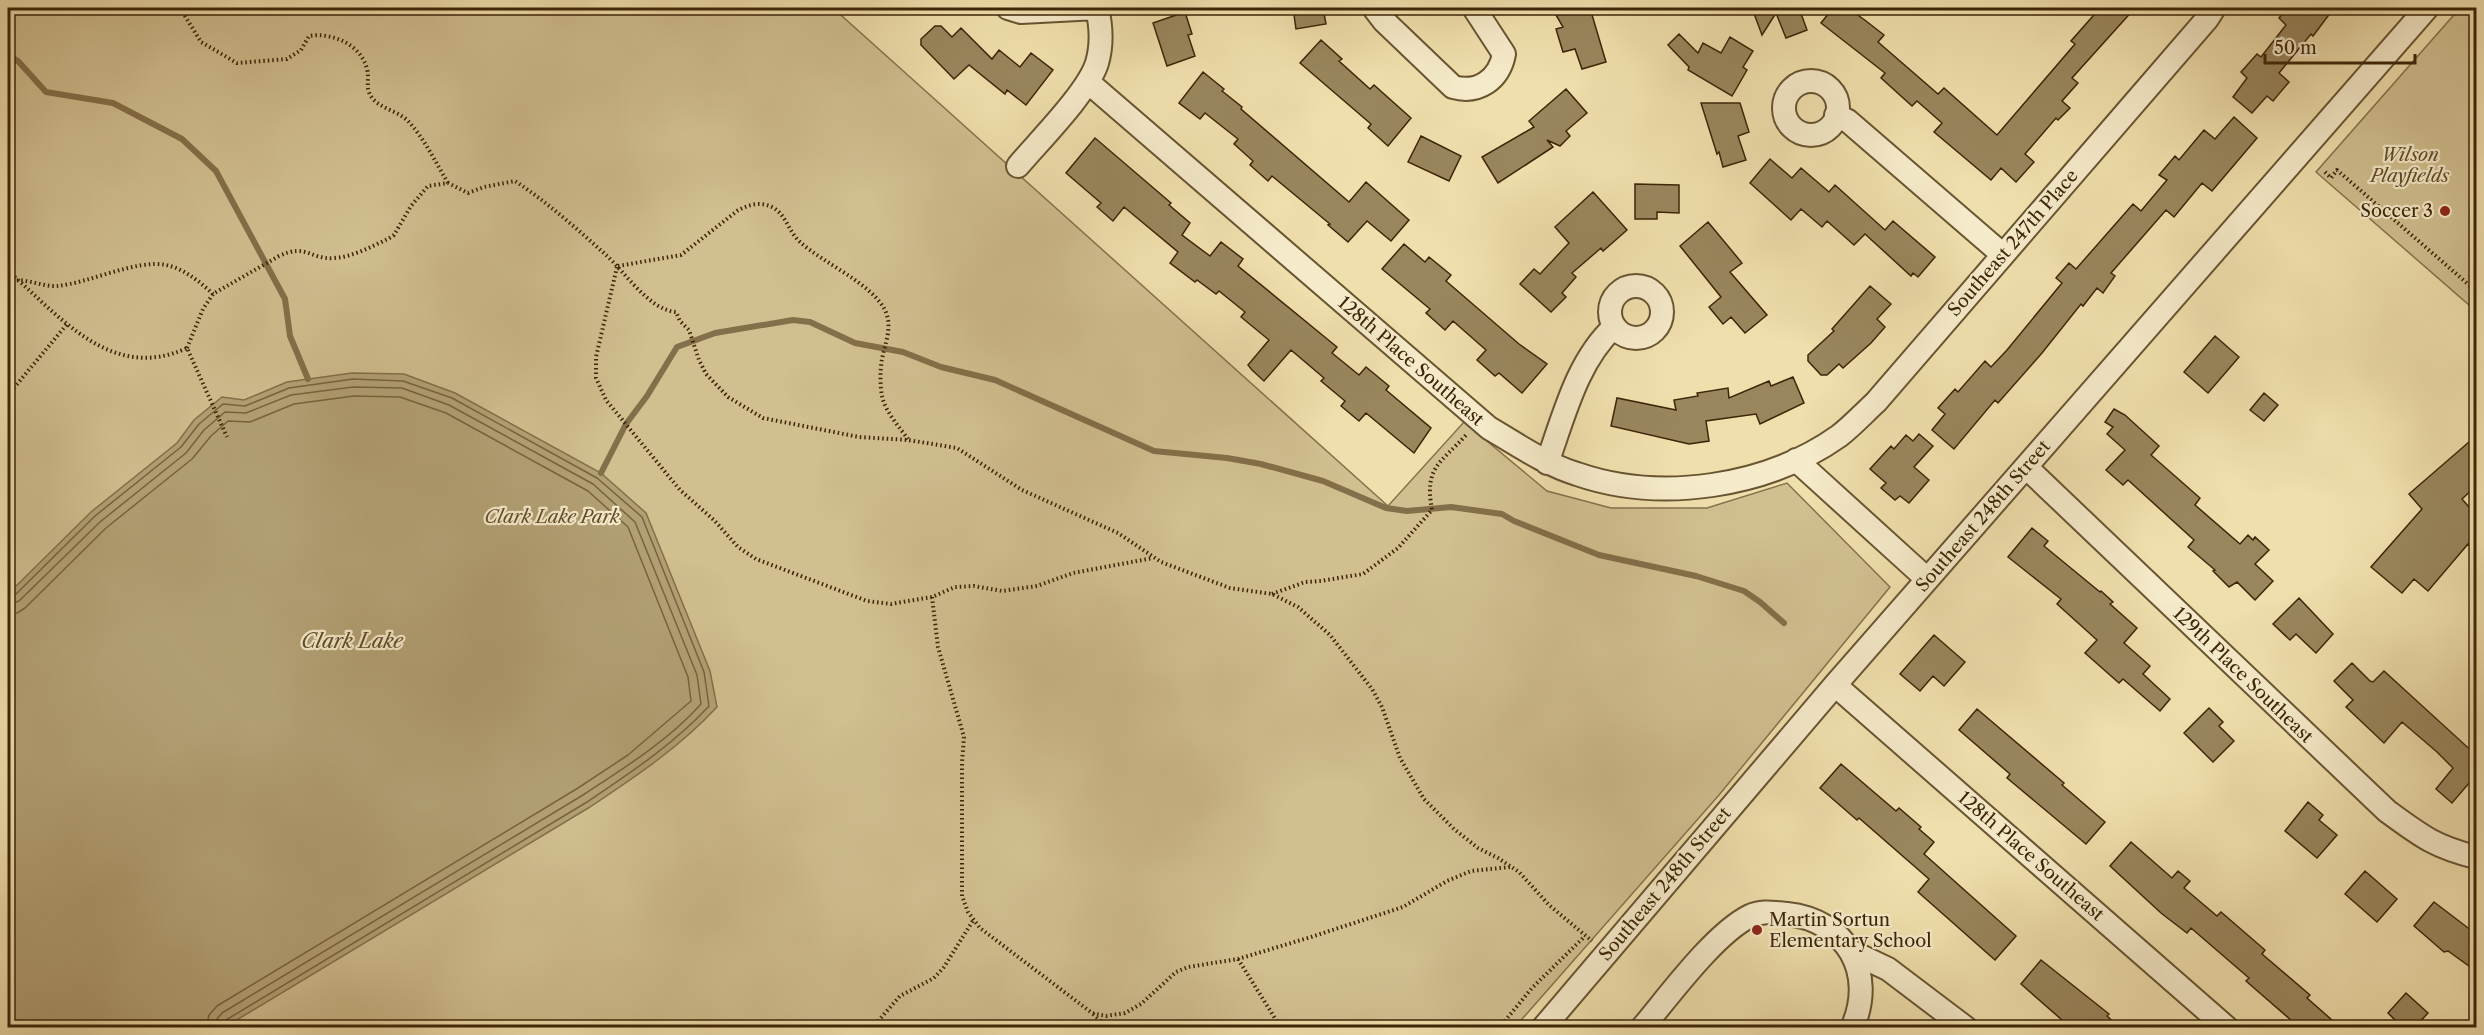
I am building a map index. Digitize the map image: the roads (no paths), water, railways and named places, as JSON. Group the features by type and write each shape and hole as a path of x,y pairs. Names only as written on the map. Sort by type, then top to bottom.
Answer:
{"street":[{"path":"1008,8 1021,12 1097,8 1101,42 1097,63 1088,82 1018,166"},
{"path":"1374,8 1384,21 1453,87 1461,89 1483,86 1490,81 1498,72 1504,54 1474,8"},
{"name":"Southeast 247th Place","path":"1796,460 1839,435 1876,402 2207,20 2214,8"},
{"name":"Southeast 248th Street","path":"1553,1024 1606,953 1834,685 2427,8"},
{"name":"128th Place Southeast","path":"1088,82 1479,420 1547,463 1579,475 1629,486 1689,488 1743,479 1796,460"},
{"path":"1836,115 1848,121 2002,254"},
{"path":"1547,463 1585,363 1604,336 1614,327"},
{"path":"1796,460 1927,579"},
{"name":"129th Place Southeast","path":"2026,467 2387,812 2425,840 2451,851 2476,857"},
{"name":"128th Place Southeast","path":"1834,685 2227,1028"},
{"path":"1642,1028 1715,944 1751,916 1765,912 1809,919 1834,931 1850,951 1856,961 1860,996 1857,1016 1852,1028"},
{"path":"1850,951 1888,969 1965,1028"}],"water":[{"name":"Clark Lake","path":"352,373 404,374 455,393 601,473 646,513 710,671 717,707 672,748 590,807 225,1027 8,1027 8,594 91,512 177,443 194,420 222,397 244,400 287,382"}],"waterway":[{"path":"8,55 18,61 46,92 113,103 182,139 216,171 285,299 290,336 308,379"},
{"path":"601,473 626,424 647,396 677,347 715,333 793,320 810,322 855,343 903,352 941,367 995,380 1154,451 1227,458 1261,464 1323,481 1386,508 1407,511 1451,507 1502,514 1599,555 1696,576 1744,591 1784,623"}],"place":[{"name":"Soccer 3","path":"2445,211"},
{"name":"Martin Sortun Elementary School","path":"1757,930"}],"park label":[{"name":"Wilson Playfields","path":"2410,165"},
{"name":"Clark Lake Park","path":"552,517"}]}
